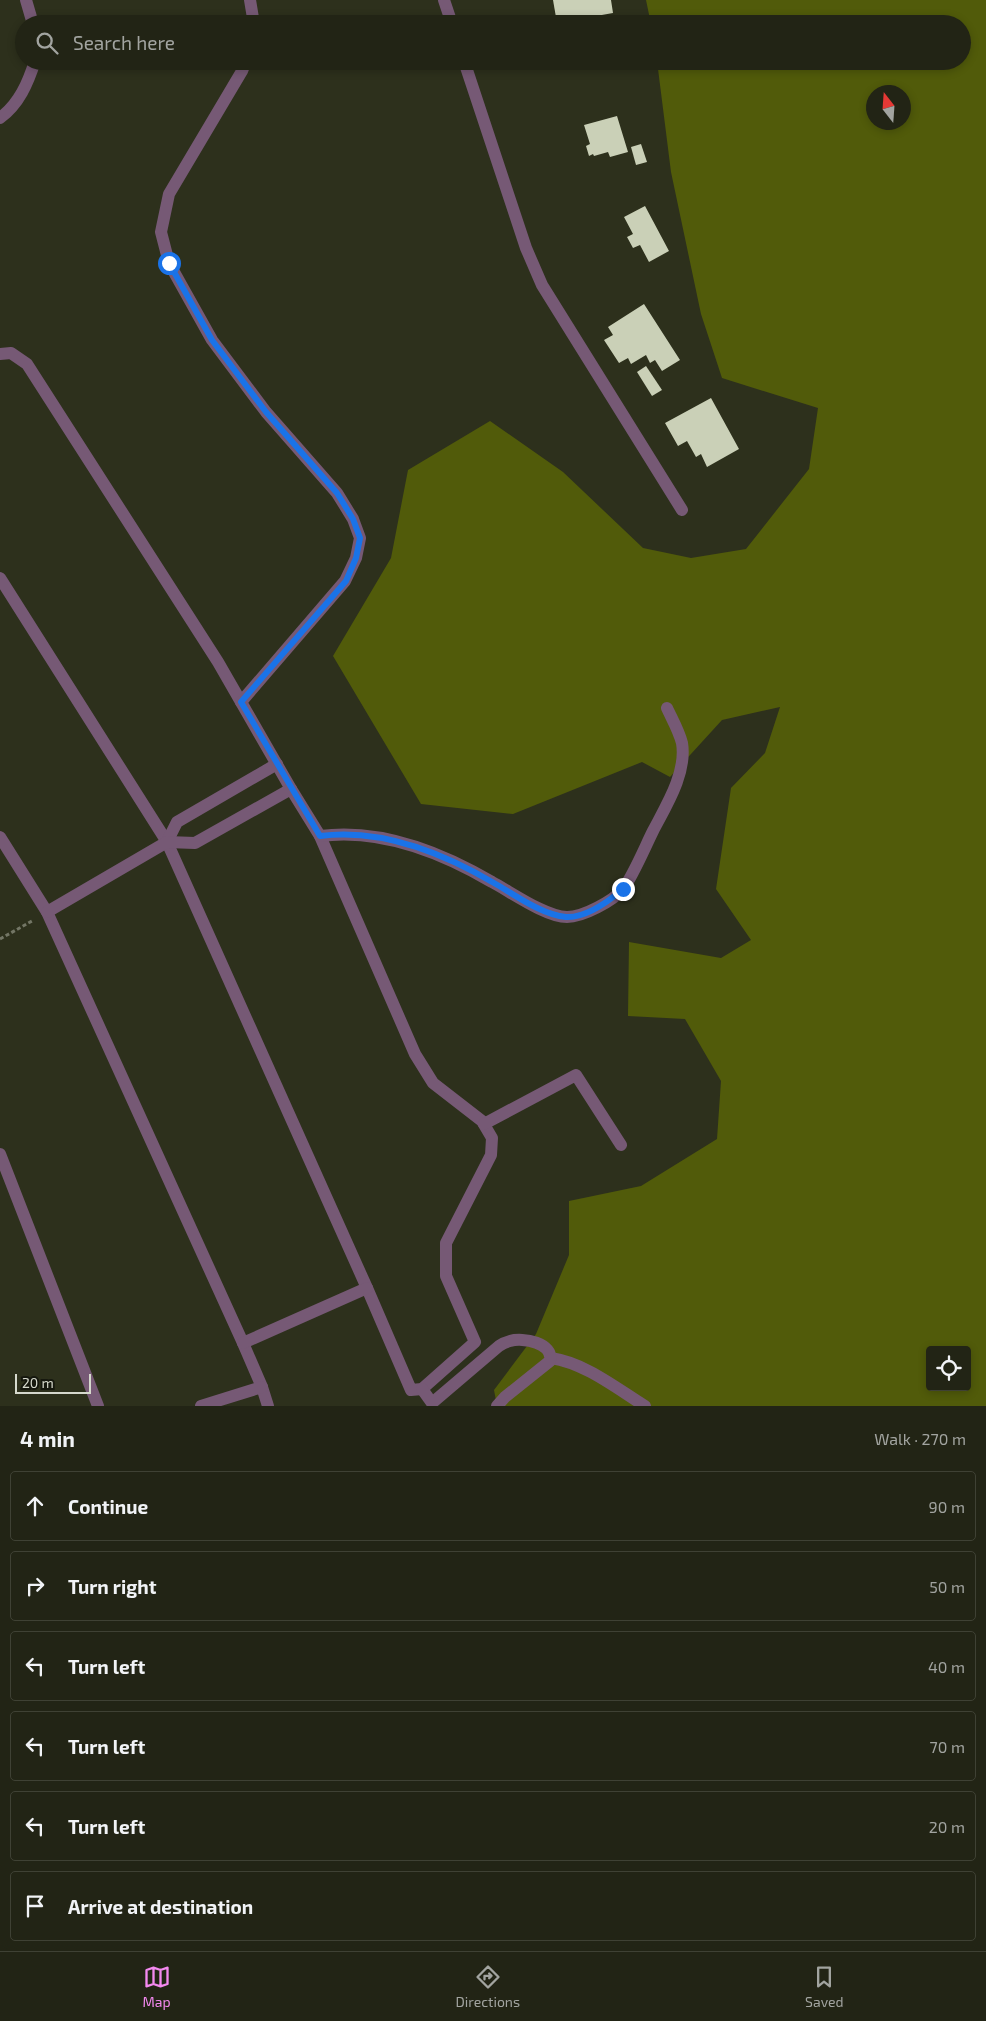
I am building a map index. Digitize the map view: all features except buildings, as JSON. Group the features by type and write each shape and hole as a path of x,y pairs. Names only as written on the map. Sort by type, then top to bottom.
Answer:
{"street":[{"path":"26,0 30,15"},
{"path":"250,0 252,15"},
{"path":"444,0 449,15"},
{"path":"0,118 9,112 26,86 32,70"},
{"path":"241,702 346,581 356,558 360,538 353,519 337,493 266,412 212,340 169,263 161,232 169,194 242,70"},
{"path":"467,70 526,248 542,284 682,510"},
{"path":"0,354 11,353 27,364 218,662 320,836 415,1054 433,1083 484,1124 492,1138 491,1155 446,1243 446,1276 475,1342 422,1389 411,1390 167,842 0,578"},
{"path":"320,836 382,838 420,848 446,857 538,908 567,917 587,912 607,902 623,889 681,770 682,742 667,708"},
{"path":"47,912 167,842 177,822 277,764"},
{"path":"167,842 195,844 291,789"},
{"path":"0,837 47,912 262,1387 268,1406"},
{"path":"484,1124 576,1075 622,1145"},
{"path":"0,1154 98,1406"},
{"path":"242,1343 367,1288"},
{"path":"422,1389 432,1403 499,1346 511,1340 537,1343 547,1347 551,1358"},
{"path":"497,1406 505,1396 544,1367 551,1358"},
{"path":"551,1358 563,1360 584,1368 645,1406"},
{"path":"201,1406 262,1387"}],"path":[{"path":"0,939 47,912"}],"green space":[{"path":"646,0 986,0 986,1406 497,1406 494,1390 536,1334 569,1255 569,1201 641,1186 717,1139 721,1081 685,1019 628,1016 629,942 721,958 751,940 716,889 731,788 765,753 780,707 722,720 670,777 642,762 513,814 421,804 333,656 391,558 408,470 490,421 563,472 643,548 691,558 746,549 809,469 818,408 722,378 701,314 671,172 658,70 971,70 971,15 649,15"}],"route":[{"path":"169,263 212,340 266,412 299,452 337,493 353,519 360,538 356,558 346,581 241,702 320,836 382,838 420,848 446,857 538,908 567,917 587,912 607,902 623,889"}]}
